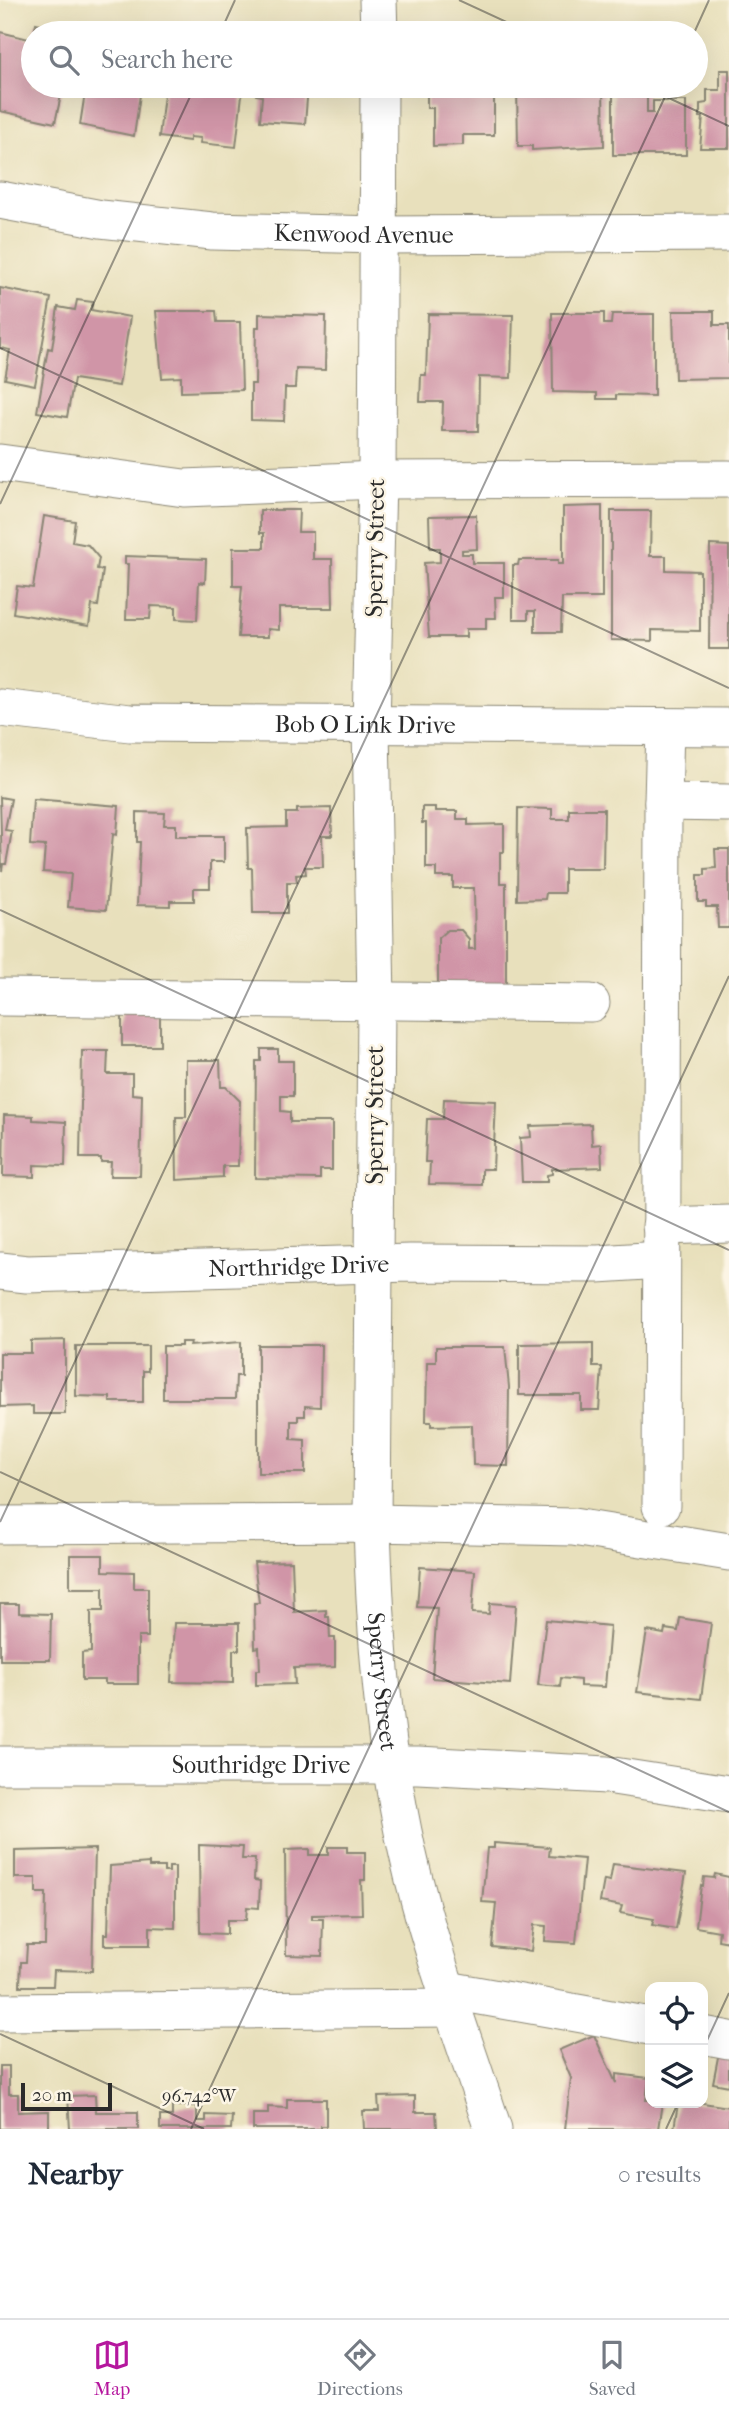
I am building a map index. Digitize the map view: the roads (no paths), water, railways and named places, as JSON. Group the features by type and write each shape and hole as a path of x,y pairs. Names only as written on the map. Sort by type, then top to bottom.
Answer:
{"street":[{"path":"379,0 379,21"},
{"name":"Sperry Street","path":"379,98 377,480 371,726 376,1003 372,1523 380,1672 407,1852 492,2129"},
{"name":"Kenwood Avenue","path":"0,200 101,219 212,231 379,235 729,233"},
{"path":"0,463 184,488 377,480 729,479"},
{"name":"Bob O Link Drive","path":"0,708 130,723 729,727"},
{"path":"661,1506 665,727"},
{"path":"663,802 729,803"},
{"path":"0,997 376,1003 591,1003"},
{"name":"Northridge Drive","path":"0,1271 27,1274 375,1264 598,1264 729,1224"},
{"path":"0,1525 372,1523 573,1527 729,1552"},
{"name":"Southridge Drive","path":"0,1765 392,1764 607,1774 729,1794"},
{"path":"0,2012 450,1999 645,2025"},
{"path":"708,2036 729,2040"}]}
